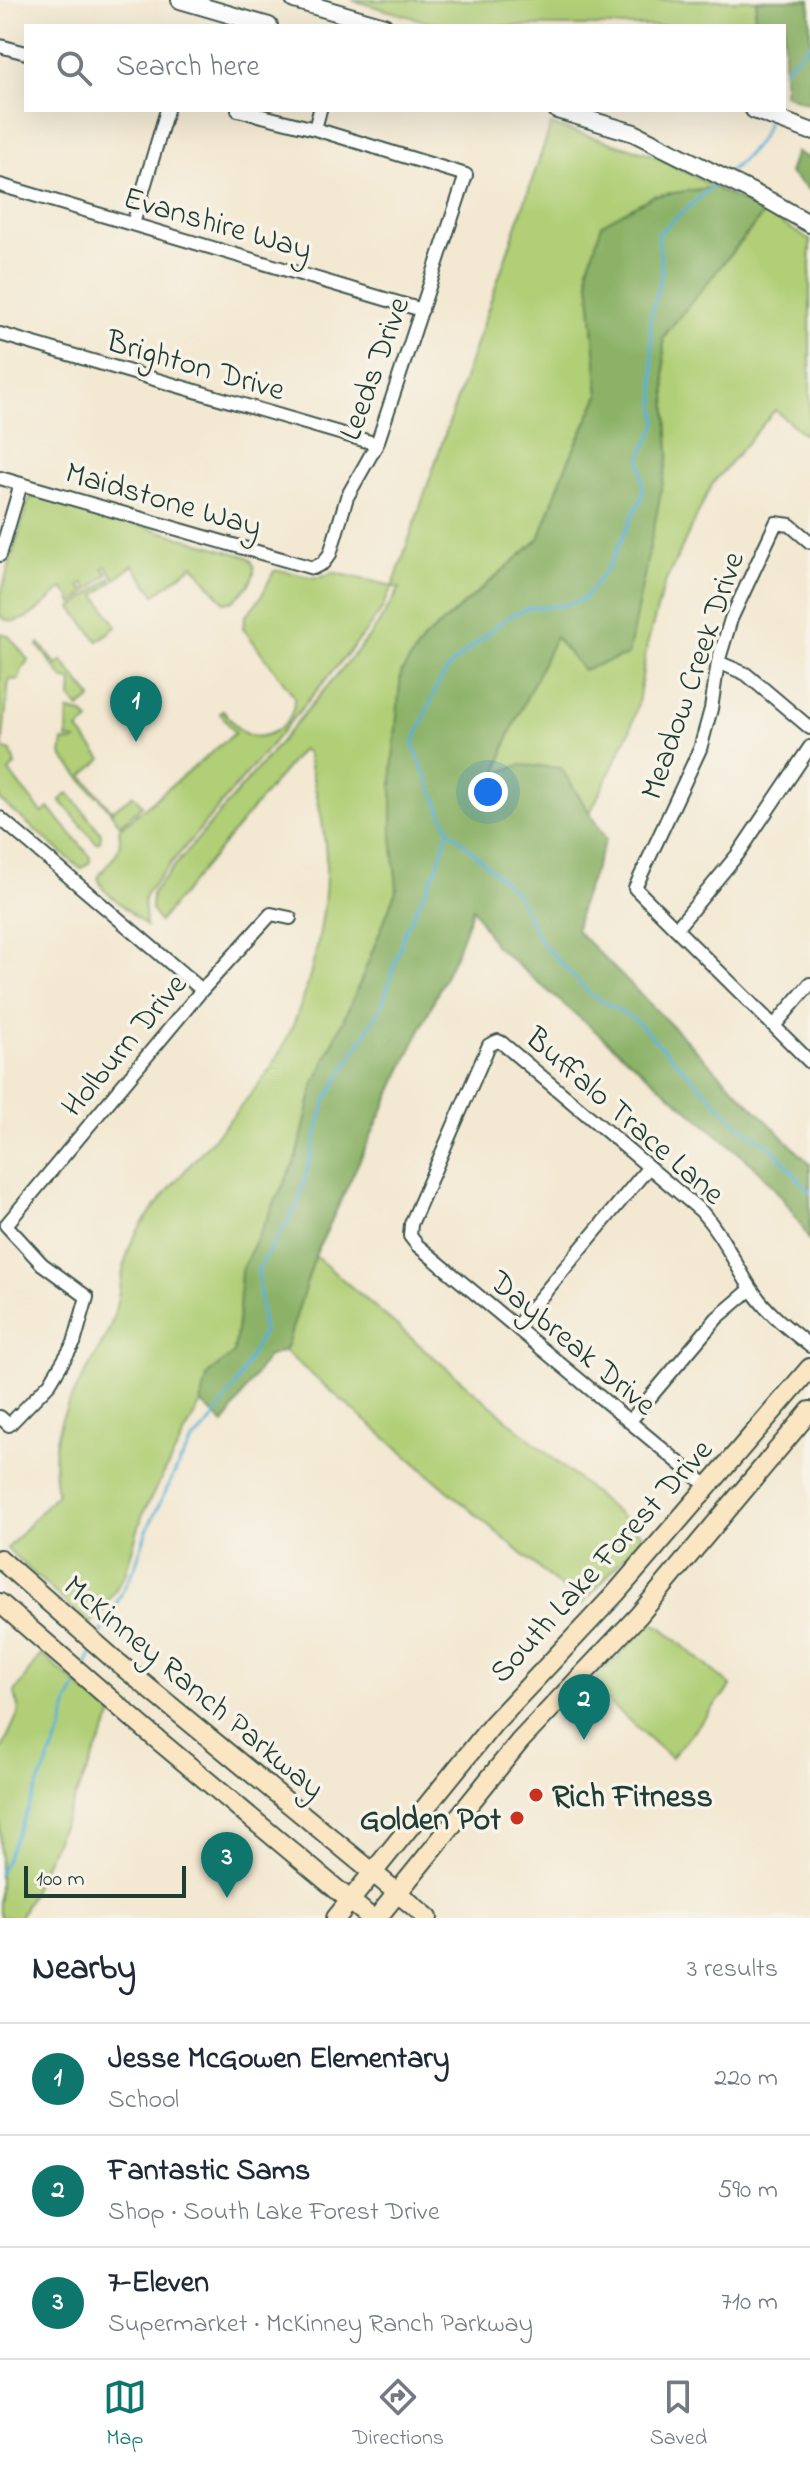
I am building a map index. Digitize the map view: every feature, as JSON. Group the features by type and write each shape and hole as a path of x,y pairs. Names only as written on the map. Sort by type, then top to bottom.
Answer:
{"main road":[{"name":"South Lake Forest Drive","path":"373,1872 493,1724 628,1580 810,1368"},
{"name":"South Lake Forest Drive","path":"374,1918 399,1892 520,1741 651,1600 810,1411"},
{"name":"McKinney Ranch Parkway","path":"0,1559 117,1662 428,1918"},
{"path":"628,1580 651,1600"},
{"name":"McKinney Ranch Parkway","path":"0,1603 152,1735 374,1918"},
{"path":"152,1735 152,1722 166,1714 212,1741"},
{"path":"336,1918 373,1872"}],"street":[{"path":"180,0 262,24"},
{"path":"294,0 377,24"},
{"path":"0,46 24,52"},
{"path":"133,224 166,112"},
{"path":"246,112 315,129 319,112"},
{"path":"564,112 634,133 810,224"},
{"path":"759,112 808,130"},
{"name":"Leeds Drive","path":"313,568 323,563 330,554 347,497 377,444 466,175 315,129"},
{"name":"Evanshire Way","path":"0,185 422,310"},
{"name":"Brighton Drive","path":"0,334 377,444"},
{"name":"Maidstone Way","path":"0,478 313,568"},
{"path":"0,555 21,484"},
{"name":"Meadow Creek Drive","path":"676,929 635,888 700,749 711,709 718,662 731,619 776,523 790,525 810,542"},
{"path":"718,662 746,674 810,728"},
{"path":"810,747 738,854 676,929 810,1062"},
{"path":"0,818 202,990"},
{"name":"Holburn Drive","path":"5,1421 50,1383 74,1343 87,1297 42,1264 6,1225 202,990 271,914 290,918"},
{"path":"774,1026 810,984"},
{"name":"Buffalo Trace Lane","path":"410,1236 411,1224 486,1049 493,1042 502,1043 701,1211 716,1228 751,1289 770,1312 810,1346"},
{"path":"516,1327 648,1168"},
{"name":"Daybreak Drive","path":"410,1236 707,1486"},
{"path":"630,1421 717,1318 751,1289"}],"green space":[{"path":"352,0 757,0 753,24 435,24"},
{"path":"757,0 810,0 810,104 786,95 786,24 753,24"},
{"path":"551,125 654,155 714,187 653,196 588,268 599,395 564,471 539,539 424,639 401,673 392,772 392,835 397,888 360,983 314,1085 297,1157 241,1271 234,1353 208,1374 201,1403 143,1513 125,1574 103,1610 89,1624 7,1549 57,1493 54,1468 59,1427 106,1336 133,1239 155,1207 267,1073 294,1022 314,959 325,894 324,836 307,753 302,749 159,922 151,909 152,893 364,643 400,588 392,587 381,611 360,639 147,892 144,899 146,926 103,889 98,878 117,851 119,829 235,733 220,713 223,710 239,729 253,736 274,732 290,716 294,696 243,628 245,617 261,597 274,571 310,577 332,572 393,586"},
{"path":"796,152 810,159 810,191 789,173"},
{"path":"714,187 764,213 663,337 669,453 628,655 583,670 555,637 509,735 497,773 520,765 561,768 606,839 581,905 576,930 810,1164 810,1242 784,1201 753,1165 494,945 473,908 456,953 315,1256 287,1345 284,1351 267,1357 224,1424 201,1403 208,1374 234,1353 241,1271 297,1157 314,1085 360,983 397,888 392,835 392,772 401,673 424,639 539,539 564,471 599,395 588,268 602,224 653,196"},
{"path":"764,213 810,240 810,439 775,410 712,484 664,585 647,645 638,703 630,731 590,813 560,768 497,773 509,735 555,636 669,453 663,337"},
{"path":"39,496 248,557 254,569 251,581 232,602 224,602 193,565 155,595 133,565 116,579 106,566 103,568 108,574 88,591 84,583 80,586 86,593 73,604 63,588 33,614 16,621 8,620 0,616 0,597 29,499"},
{"path":"111,578 113,581 96,595 117,626 98,641 72,608"},
{"path":"2,633 9,636 28,660 19,680 9,679 2,748 11,751 15,765 9,772 42,813 49,808 90,856 90,862 81,869 0,800"},
{"path":"39,643 57,665 62,661 92,698 79,708 71,698 72,681 63,678 38,646"},
{"path":"68,711 83,714 89,721 78,730 102,759 83,776 112,811 133,795 142,805 120,825 98,795 61,755 63,741 76,740 67,738"},
{"path":"69,793 101,833 100,842 96,843 60,800"},
{"path":"315,1256 643,1535 582,1605 284,1351"},
{"path":"654,1624 731,1686 671,1758 593,1685 602,1669 617,1659 648,1626"},
{"path":"41,1654 113,1715 20,1918 0,1918 0,1753 19,1712 15,1692"}],"waterway":[{"path":"786,68 810,43"},
{"path":"726,174 757,143 767,122"},
{"path":"717,182 658,234 662,272 650,320 657,424 641,456 643,494 609,566 584,599 560,606 529,608 506,618 451,665 438,684 413,745 449,829 516,893 541,942 590,994 635,1020 739,1125 771,1147 810,1192"},
{"path":"99,1638 136,1564 147,1530 176,1470 190,1444 211,1422 237,1383 263,1332 258,1269 298,1204 326,1100 382,1006 405,931 437,868 449,829"},
{"path":"85,1667 94,1648"},
{"path":"0,1873 62,1730 68,1703 79,1681"}],"place":[{"name":"Jesse McGowen Elementary","path":"136,742"},
{"name":"Fantastic Sams","path":"584,1740"},
{"name":"Rich Fitness","path":"536,1795"},
{"name":"Golden Pot","path":"517,1818"},
{"name":"7-Eleven","path":"227,1898"}]}
